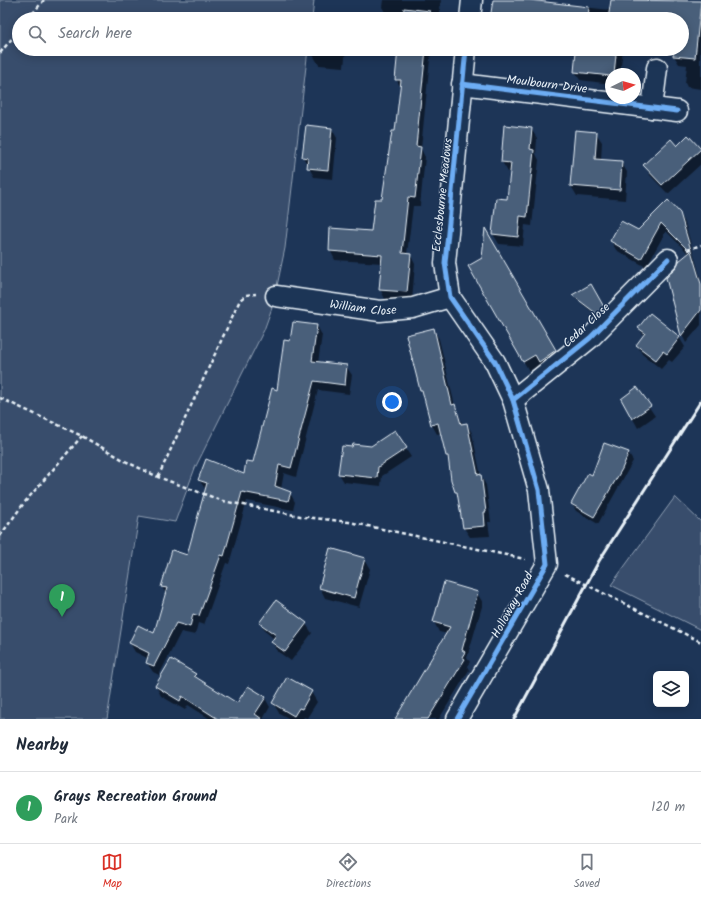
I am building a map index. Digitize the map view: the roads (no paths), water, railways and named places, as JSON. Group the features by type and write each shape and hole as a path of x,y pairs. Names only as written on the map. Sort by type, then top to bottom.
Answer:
{"street":[{"path":"471,12 472,0"},
{"name":"Ecclesbourne Meadows","path":"465,56 446,263 450,297 495,362 514,400 539,490"},
{"path":"652,108 657,68"},
{"name":"Moulbourn Drive","path":"462,84 677,111"},
{"name":"Cedar Close","path":"514,400 590,338 668,259"},
{"name":"William Close","path":"276,296 380,311 413,308 450,297"},
{"name":"Holloway Road","path":"457,719 490,666 547,564 539,490"}],"railway":[{"path":"514,719 599,561 701,401"}],"place":[{"name":"Grays Recreation Ground","path":"62,617"}]}
